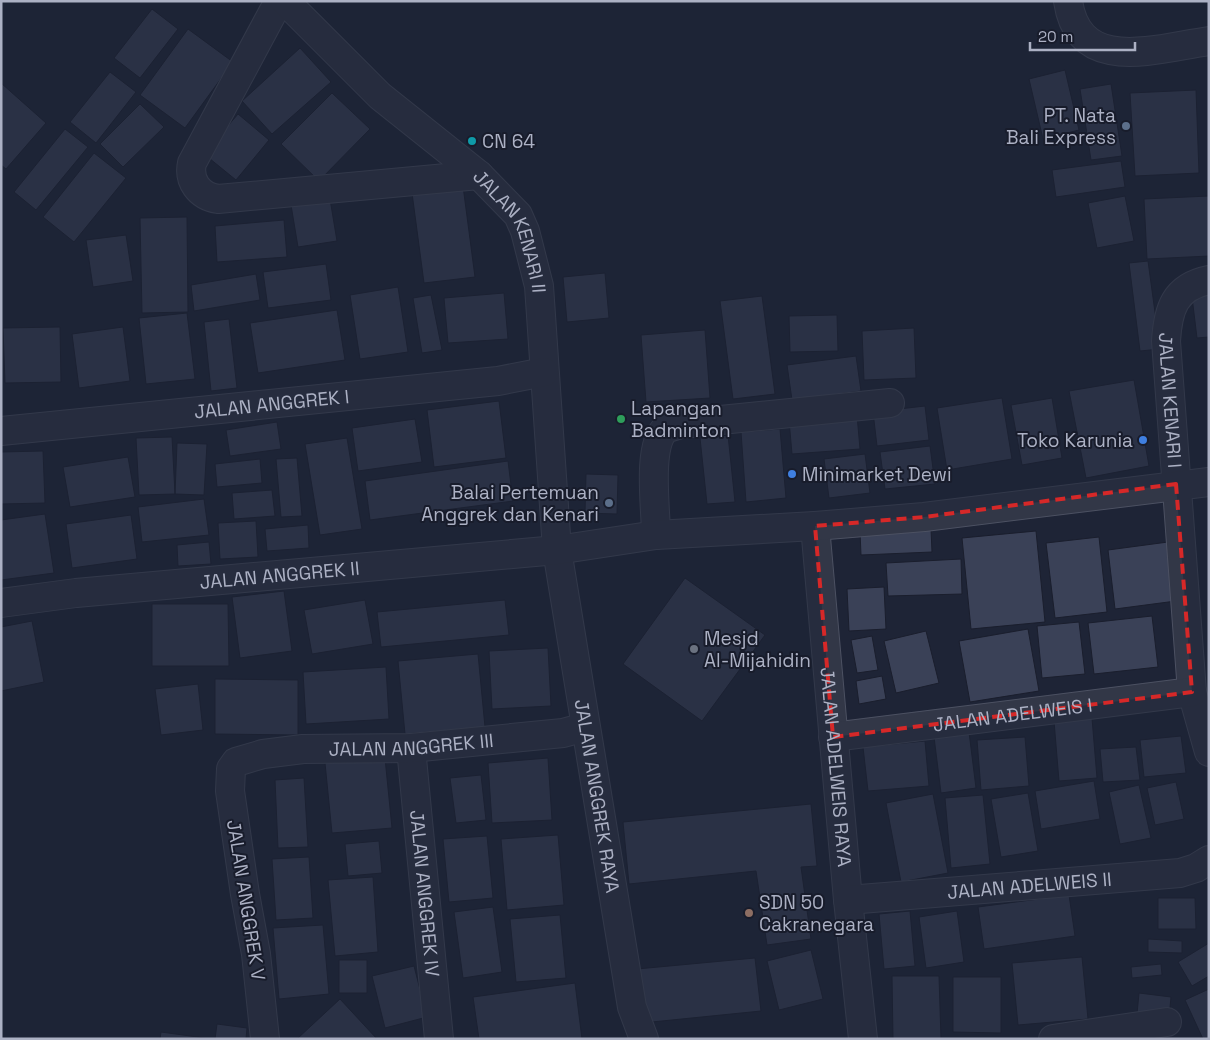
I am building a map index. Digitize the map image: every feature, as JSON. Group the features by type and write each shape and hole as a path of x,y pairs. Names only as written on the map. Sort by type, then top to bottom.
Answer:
{"street":[{"path":"279,1 192,163 193,181 201,192 218,199 479,175"},
{"name":"JALAN KENARI II","path":"285,1 380,96 479,175 518,215 526,231 539,286 557,550"},
{"path":"1068,1 1070,17 1079,32 1092,44 1108,51 1126,52 1209,41"},
{"name":"JALAN KENARI I","path":"1176,484 1166,341 1168,318 1174,302 1183,292 1200,282 1209,280"},
{"name":"JALAN ANGGREK I","path":"1,432 488,382 544,372"},
{"path":"656,535 655,459 657,444 665,429 681,424 890,403"},
{"path":"557,550 656,535 815,526 924,517 1176,484 1209,482"},
{"path":"1176,484 1192,692 1209,752"},
{"name":"JALAN ADELWEIS RAYA","path":"815,526 832,737 863,1039"},
{"name":"JALAN ANGGREK II","path":"1,603 76,593 557,550"},
{"name":"JALAN ANGGREK RAYA","path":"557,550 584,727 632,1007 634,1018 644,1039"},
{"name":"JALAN ADELWEIS I","path":"832,737 1192,692"},
{"name":"JALAN ANGGREK III","path":"236,762 263,754 302,749 411,748 563,733 584,727"},
{"name":"JALAN ANGGREK IV","path":"411,748 439,1039"},
{"name":"JALAN ANGGREK V","path":"236,762 231,769 230,791 244,894 256,954 265,1039"},
{"name":"JALAN ADELWEIS II","path":"848,900 1180,873 1196,868 1209,860"},
{"path":"1053,1039 1167,1022"}],"highlighted area":[{"path":"1176,484 1192,692 833,737 815,526 924,517"}],"building":[{"path":"152,9 178,29 140,78 114,58"},
{"path":"188,29 233,62 185,128 140,95"},
{"path":"300,48 331,82 272,134 242,101"},
{"path":"1065,70 1079,130 1043,139 1029,79"},
{"path":"110,72 136,92 96,143 70,122"},
{"path":"1,83 46,123 6,169 1,165"},
{"path":"1111,84 1122,156 1091,160 1080,89"},
{"path":"1196,90 1199,173 1135,176 1130,93"},
{"path":"332,93 370,129 319,181 281,144"},
{"path":"140,104 164,127 123,167 100,144"},
{"path":"238,114 269,140 236,180 204,154"},
{"path":"65,129 88,147 36,210 14,192"},
{"path":"94,153 126,178 74,242 43,217"},
{"path":"1121,161 1125,187 1056,197 1052,170"},
{"path":"463,186 475,277 424,283 412,193"},
{"path":"329,193 337,241 298,247 290,199"},
{"path":"1125,196 1134,241 1097,248 1088,203"},
{"path":"1209,196 1209,256 1147,259 1144,199"},
{"path":"187,217 188,312 142,313 140,218"},
{"path":"284,220 287,257 217,262 215,226"},
{"path":"126,235 133,281 93,287 86,240"},
{"path":"1148,261 1160,349 1140,351 1129,263"},
{"path":"326,264 331,300 268,308 263,272"},
{"path":"605,273 609,318 567,322 563,277"},
{"path":"256,274 260,300 194,311 191,285"},
{"path":"398,287 408,352 360,359 350,295"},
{"path":"504,293 508,339 448,343 444,298"},
{"path":"431,295 442,350 422,353 413,298"},
{"path":"1209,295 1209,337 1197,338 1192,297"},
{"path":"762,296 775,394 733,399 720,301"},
{"path":"337,310 345,360 258,373 250,323"},
{"path":"187,313 195,379 146,384 139,318"},
{"path":"837,315 838,351 790,352 789,316"},
{"path":"229,319 237,388 211,391 204,322"},
{"path":"60,327 61,382 5,383 3,328"},
{"path":"123,327 130,381 79,388 72,334"},
{"path":"914,328 916,378 864,380 862,331"},
{"path":"705,330 710,398 646,402 641,335"},
{"path":"856,356 861,391 792,400 787,365"},
{"path":"1134,380 1149,466 1086,478 1069,391"},
{"path":"1002,398 1012,459 947,470 937,408"},
{"path":"1052,398 1062,458 1022,465 1011,405"},
{"path":"499,401 506,458 434,467 427,410"},
{"path":"925,406 929,440 877,446 873,412"},
{"path":"857,415 860,449 792,454 789,420"},
{"path":"415,419 422,462 358,471 352,428"},
{"path":"277,422 281,449 230,456 226,430"},
{"path":"780,429 786,498 746,502 741,432"},
{"path":"728,435 735,502 707,504 700,438"},
{"path":"172,437 175,494 139,495 136,438"},
{"path":"347,438 362,529 320,535 305,444"},
{"path":"177,443 207,444 204,495 175,494"},
{"path":"930,446 935,484 885,489 880,452"},
{"path":"43,451 45,503 1,504 1,452"},
{"path":"865,454 870,493 829,498 824,459"},
{"path":"128,457 135,497 70,507 63,467"},
{"path":"297,458 302,516 281,517 276,459"},
{"path":"260,459 262,483 217,487 215,464"},
{"path":"508,461 513,501 370,520 365,481"},
{"path":"586,474 618,475 617,514 585,513"},
{"path":"272,490 275,516 234,519 232,493"},
{"path":"204,499 209,535 142,542 138,507"},
{"path":"45,514 54,573 1,580 1,520"},
{"path":"131,515 137,559 72,568 66,524"},
{"path":"256,521 258,557 220,559 218,523"},
{"path":"308,525 309,548 267,551 265,529"},
{"path":"931,529 932,552 861,555 860,531"},
{"path":"1036,531 1045,622 971,629 962,538"},
{"path":"1099,537 1107,612 1055,618 1046,543"},
{"path":"209,542 211,564 178,566 177,545"},
{"path":"1168,542 1176,601 1115,609 1108,550"},
{"path":"961,559 962,594 888,596 886,563"},
{"name":"Mesjd Al-Mijahidin","path":"685,578 765,635 702,721 623,664"},
{"path":"884,587 886,629 849,631 847,589"},
{"path":"284,591 292,651 240,658 232,597"},
{"path":"365,600 373,644 312,654 304,610"},
{"path":"505,600 509,635 381,647 377,612"},
{"path":"152,604 228,604 229,666 152,666"},
{"path":"1152,616 1158,667 1094,674 1088,623"},
{"path":"32,621 44,682 1,691 1,627"},
{"path":"1079,622 1085,674 1042,678 1037,626"},
{"path":"1028,629 1039,691 970,702 959,641"},
{"path":"926,631 939,683 896,693 884,641"},
{"path":"872,636 878,670 857,673 851,640"},
{"path":"548,648 551,706 492,709 489,651"},
{"path":"478,654 485,727 405,734 398,661"},
{"path":"386,667 389,719 306,724 303,672"},
{"path":"882,676 886,699 859,704 856,681"},
{"path":"215,679 298,680 298,735 215,734"},
{"path":"198,684 203,730 161,735 155,689"},
{"path":"1092,718 1097,778 1059,781 1054,721"},
{"path":"969,732 976,788 941,793 934,737"},
{"path":"1181,736 1186,773 1144,777 1140,740"},
{"path":"1025,737 1029,786 981,790 977,740"},
{"path":"925,741 929,786 868,791 863,747"},
{"path":"1136,747 1140,780 1103,782 1100,749"},
{"path":"385,758 392,828 332,833 325,763"},
{"path":"548,758 552,820 492,823 488,763"},
{"path":"481,775 486,820 456,823 450,778"},
{"path":"304,778 308,847 278,848 275,780"},
{"path":"1094,781 1100,819 1041,829 1035,791"},
{"path":"1176,782 1184,819 1155,825 1147,788"},
{"path":"1139,785 1151,838 1120,844 1109,792"},
{"path":"1028,793 1038,851 1001,857 991,799"},
{"path":"933,794 948,873 901,882 886,803"},
{"path":"983,795 990,864 951,868 945,798"},
{"path":"811,804 817,866 801,867 811,939 767,945 756,871 629,884 623,822"},
{"path":"558,835 564,905 507,910 501,839"},
{"path":"487,836 493,898 449,902 443,839"},
{"path":"379,841 382,873 348,876 345,844"},
{"path":"309,857 313,918 276,920 272,859"},
{"path":"373,877 378,952 335,956 328,880"},
{"path":"1069,895 1075,936 984,949 978,907"},
{"path":"1158,898 1195,898 1196,929 1158,929"},
{"path":"493,907 502,972 463,978 454,912"},
{"path":"910,911 915,966 884,969 879,914"},
{"path":"957,911 964,962 926,968 919,917"},
{"path":"560,915 566,978 516,982 510,919"},
{"path":"323,925 329,994 279,999 273,928"},
{"path":"1148,939 1182,941 1182,953 1148,952"},
{"path":"1209,943 1209,976 1192,986 1178,962"},
{"path":"811,950 823,999 779,1010 767,961"},
{"path":"1082,957 1088,1019 1018,1025 1012,963"},
{"path":"755,958 761,1011 642,1023 637,969"},
{"path":"339,960 367,960 367,993 339,993"},
{"path":"1161,964 1162,975 1132,978 1131,967"},
{"path":"414,966 427,1017 385,1028 372,976"},
{"path":"892,976 939,976 941,1039 893,1039"},
{"path":"953,977 1001,977 1001,1033 953,1032"},
{"path":"575,983 582,1039 479,1039 473,997"},
{"path":"1209,989 1209,1039 1203,1039 1185,1000"},
{"path":"1139,993 1171,997 1169,1018 1137,1014"},
{"path":"340,999 377,1039 297,1039"},
{"path":"217,1024 247,1028 246,1039 215,1039"},
{"path":"161,1032 205,1038 205,1039 160,1039"}],"place":[{"name":"PT. Nata Bali Express","path":"1126,126"},
{"name":"CN 64","path":"472,141"},
{"name":"Lapangan Badminton","path":"621,419"},
{"name":"Toko Karunia","path":"1143,440"},
{"name":"Minimarket Dewi","path":"792,474"},
{"name":"Balai Pertemuan Anggrek dan Kenari","path":"609,503"},
{"name":"Mesjd Al-Mijahidin","path":"694,649"},
{"name":"SDN 50 Cakranegara","path":"749,913"}]}
